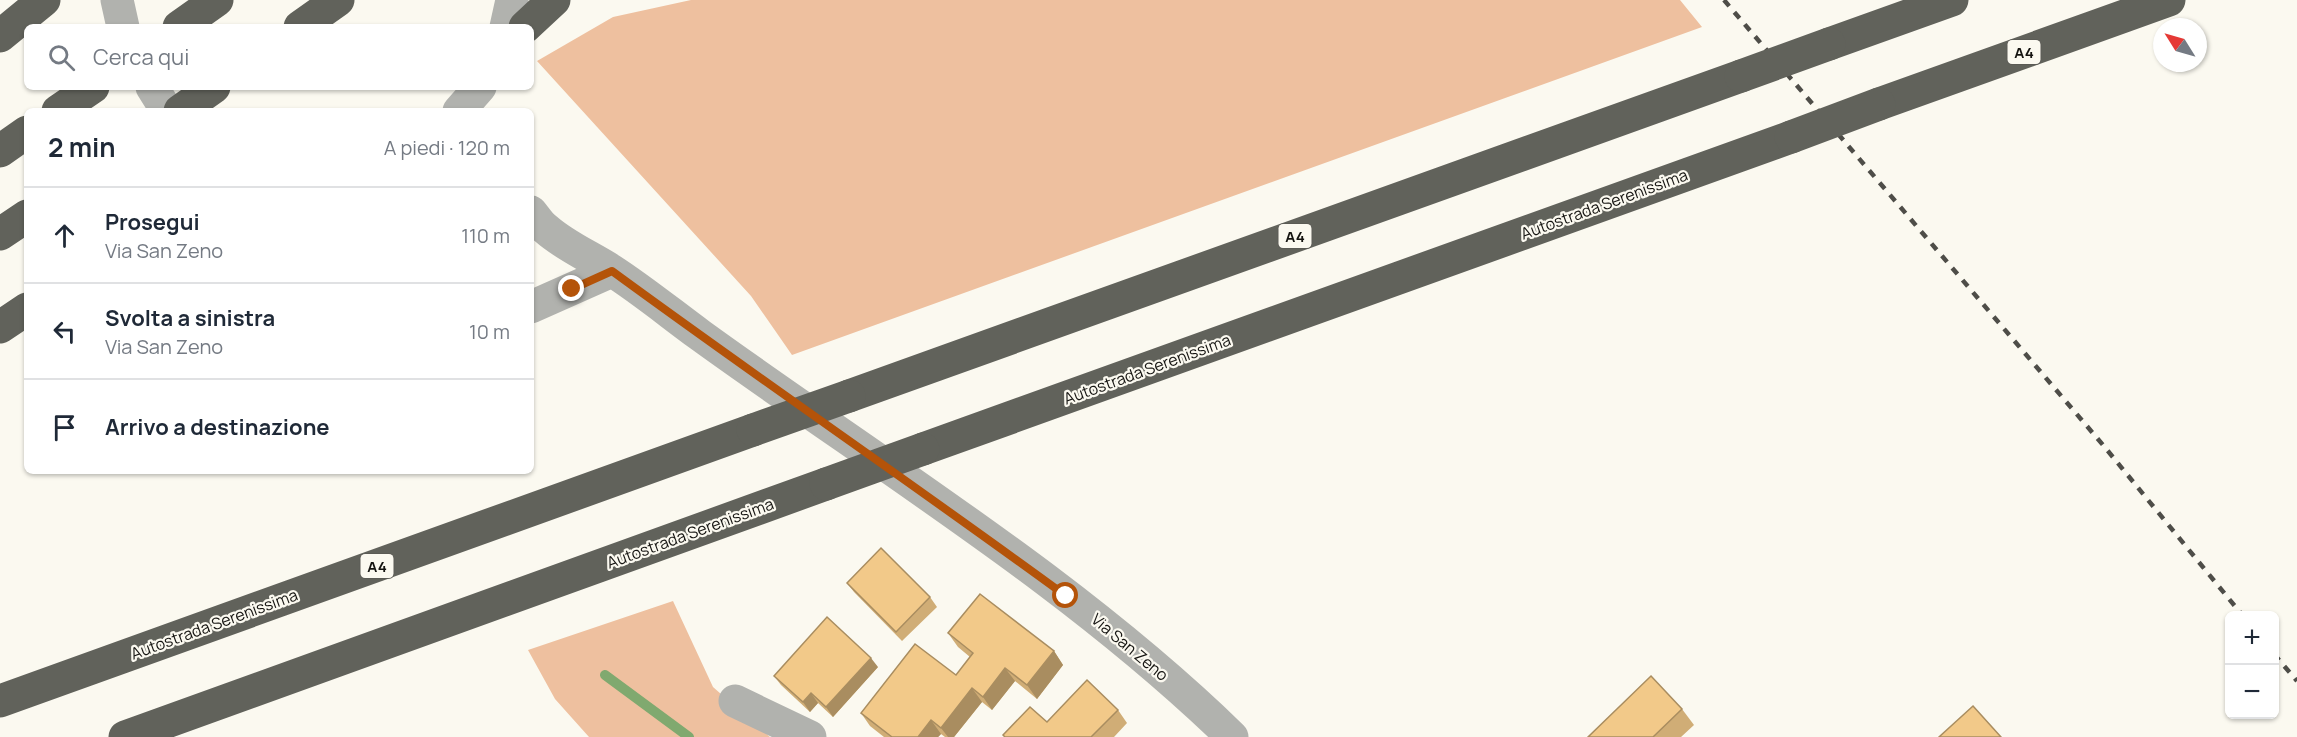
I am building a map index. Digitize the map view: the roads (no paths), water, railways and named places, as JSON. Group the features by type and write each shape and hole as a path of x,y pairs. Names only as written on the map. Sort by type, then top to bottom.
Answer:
{"highway":[{"path":"0,36 44,0"},
{"path":"183,24 217,0"},
{"path":"304,24 338,0"},
{"path":"528,24 554,0"},
{"name":"Autostrada Serenissima","path":"0,701 1952,0"},
{"name":"Autostrada Serenissima","path":"125,737 2169,0"},
{"path":"62,108 89,90"},
{"path":"184,108 210,90"},
{"path":"0,151 24,134"},
{"path":"0,234 24,218"},
{"path":"0,327 24,311"}],"street":[{"path":"117,0 122,24"},
{"path":"507,24 512,0"},
{"path":"154,90 165,108"},
{"name":"Via San Zeno","path":"536,223 612,271 752,373 937,501 1140,654 1232,737"},
{"path":"534,306 612,271"},
{"path":"735,701 810,737"}],"waterway":[{"path":"605,675 689,737"}],"railway":[{"path":"1724,0 2103,445 2239,611"},
{"path":"2279,660 2297,681"}]}
